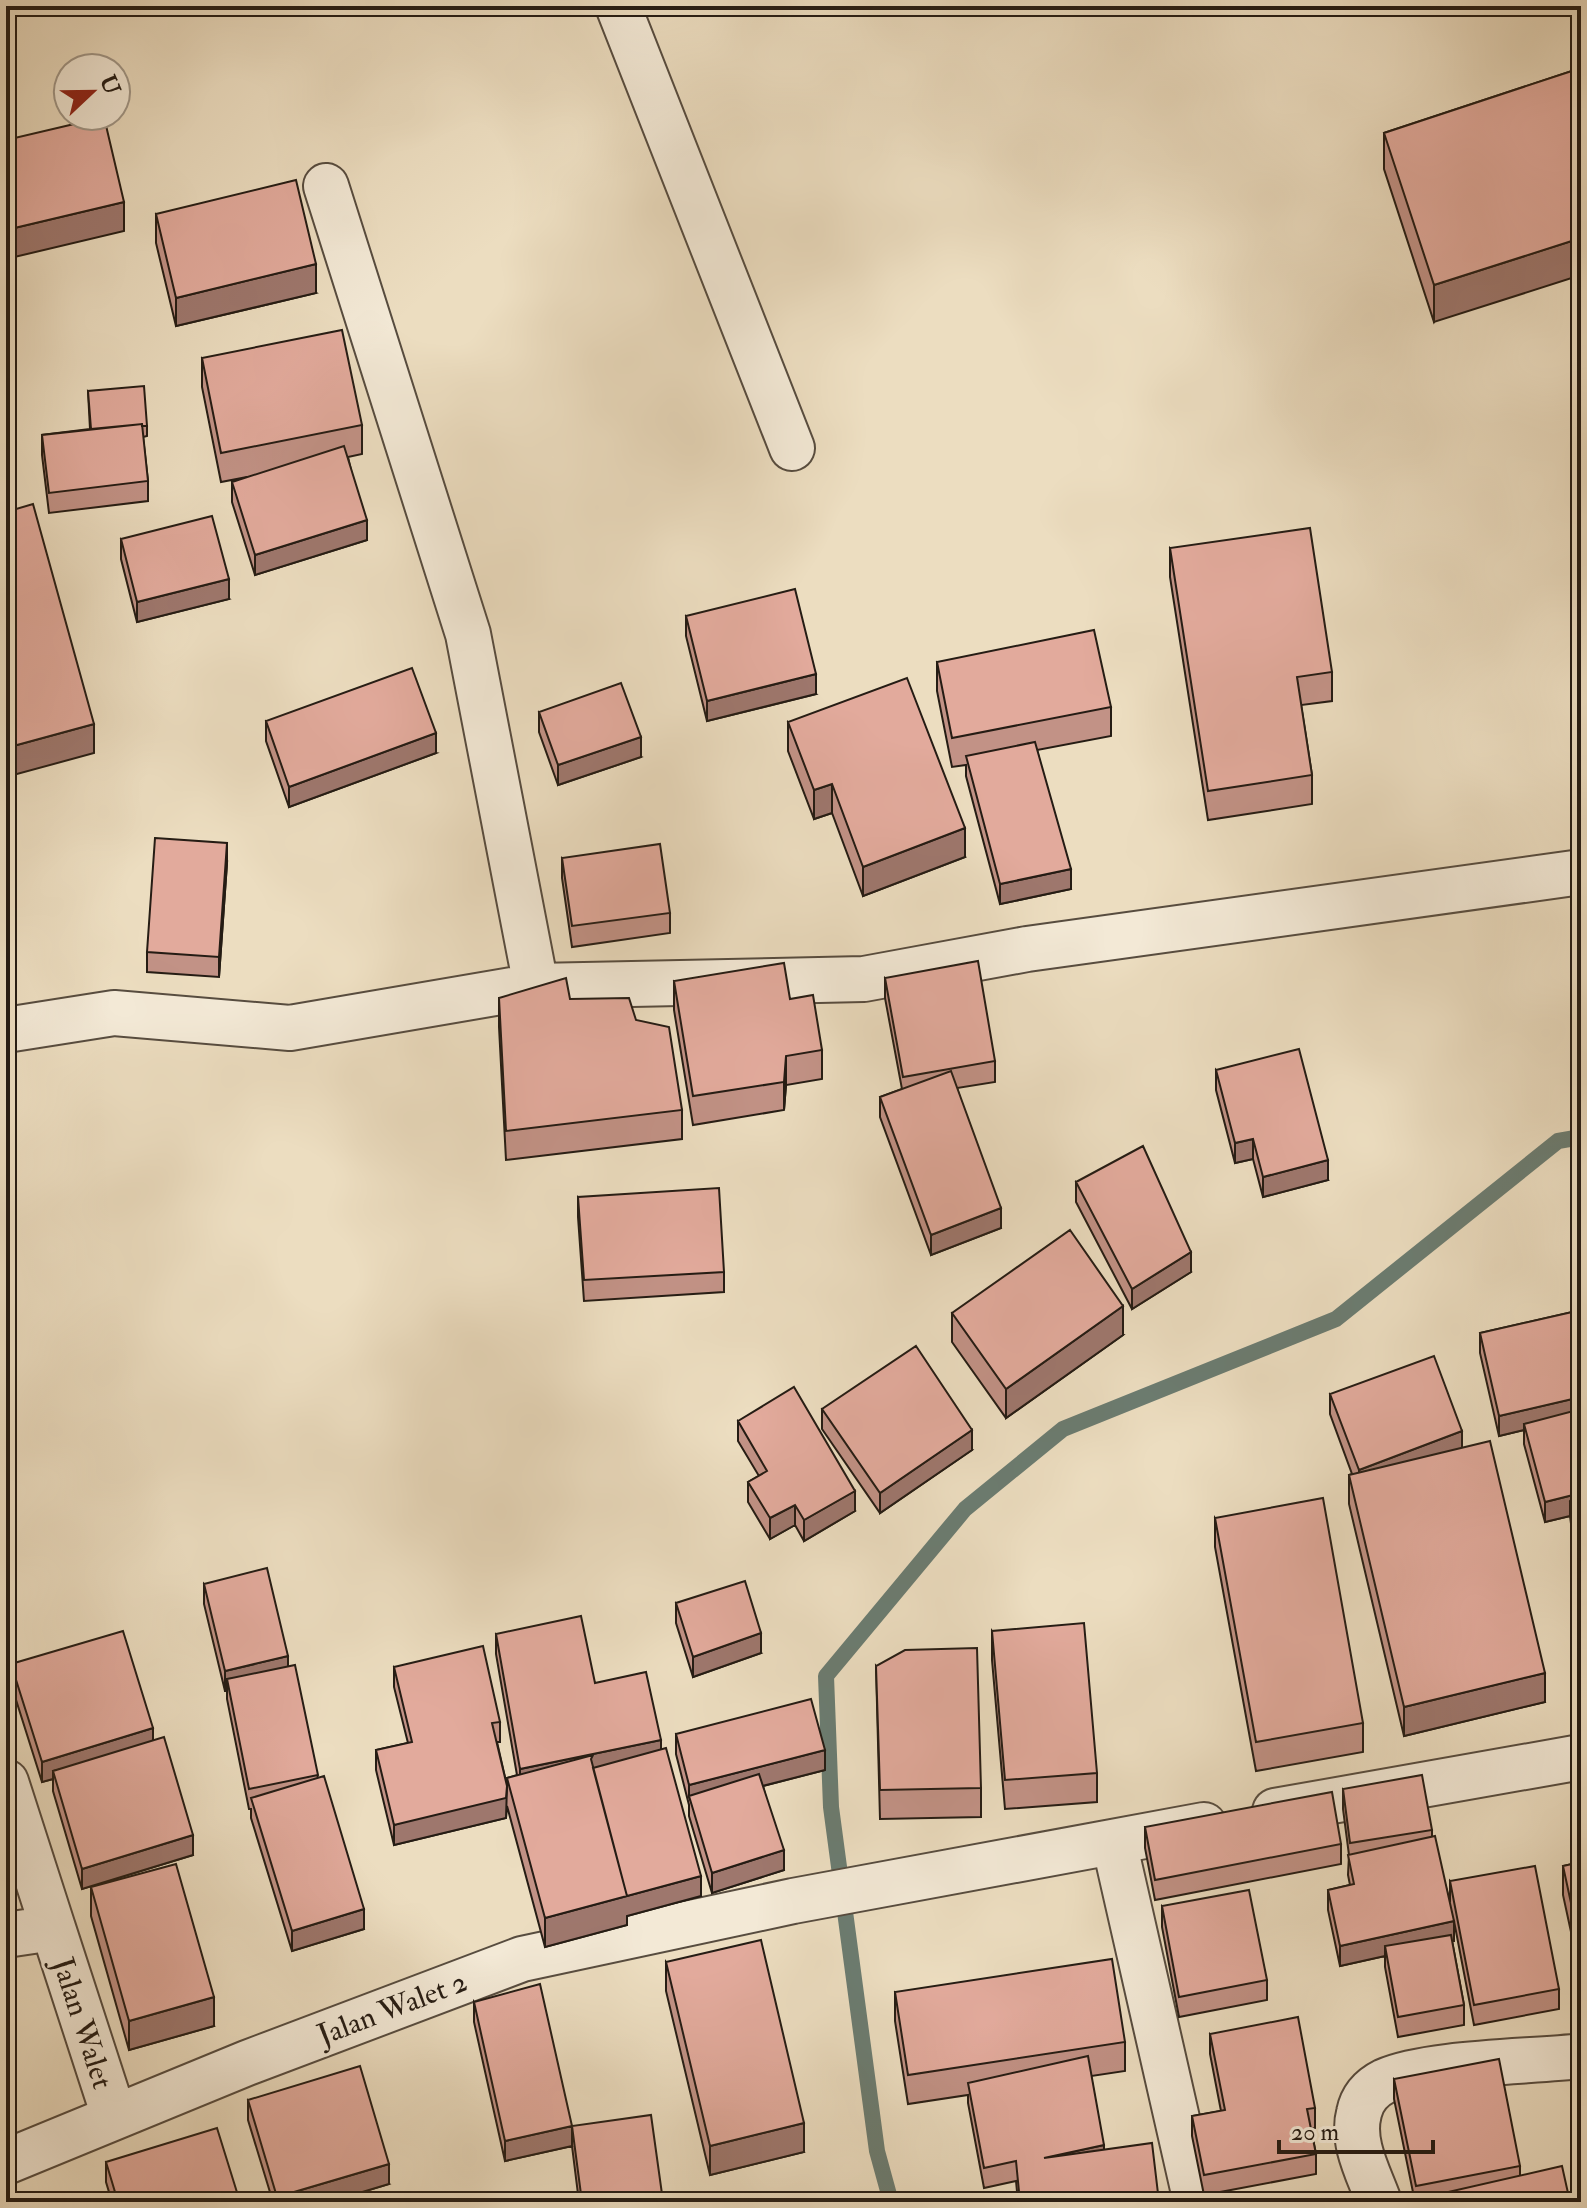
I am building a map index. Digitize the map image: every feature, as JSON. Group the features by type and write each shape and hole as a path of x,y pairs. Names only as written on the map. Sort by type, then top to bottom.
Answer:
{"street":[{"path":"618,6 792,448"},
{"path":"326,186 468,634 536,986"},
{"path":"6,1030 114,1013 290,1028 536,986 864,979 1027,949 1581,872"},
{"name":"Jalan Walet 2","path":"6,2162 114,2116 522,1959 793,1901 1581,1757"},
{"path":"6,1782 53,1928"},
{"path":"1114,1842 1196,2202"},
{"name":"Jalan Walet","path":"6,1935 53,1928 114,2116"},
{"path":"1379,2202 1357,2141 1358,2114 1366,2094 1384,2082 1436,2070 1581,2056"}],"building":[{"path":"1581,68 1581,238 1434,285 1384,133"},
{"path":"52,129 52,132 108,132 124,202 6,230 6,140"},
{"path":"296,180 316,264 176,298 156,214"},
{"path":"342,330 362,425 221,453 202,358"},
{"path":"144,386 147,426 91,429 88,391"},
{"path":"142,424 148,481 49,493 42,435"},
{"path":"344,446 367,520 255,555 232,482"},
{"path":"33,504 94,724 6,748 6,512"},
{"path":"212,516 229,579 137,602 121,539"},
{"path":"1310,528 1332,672 1297,677 1312,775 1208,791 1170,548"},
{"path":"795,589 816,674 707,701 686,616"},
{"path":"1094,630 1111,707 952,738 937,662"},
{"path":"412,668 436,733 289,787 266,721"},
{"path":"907,678 965,828 863,867 832,784 814,790 788,722"},
{"path":"621,683 641,737 558,765 539,712"},
{"path":"1035,742 1071,869 1000,884 966,756"},
{"path":"155,838 227,843 219,957 147,952"},
{"path":"660,844 670,913 572,926 562,858"},
{"path":"978,961 995,1061 903,1077 885,978"},
{"path":"784,963 790,999 813,995 822,1050 786,1056 784,1082 693,1096 674,981"},
{"path":"566,978 570,999 629,998 636,1020 669,1027 682,1110 506,1131 499,998"},
{"path":"1299,1049 1328,1160 1263,1177 1253,1139 1235,1143 1216,1070"},
{"path":"951,1071 1001,1208 931,1235 880,1097"},
{"path":"6,1094 10,1094 13,1196 6,1196"},
{"path":"1143,1146 1191,1252 1132,1289 1076,1182"},
{"path":"719,1188 724,1272 584,1280 578,1197"},
{"path":"1070,1230 1123,1306 1006,1389 952,1313"},
{"path":"1581,1310 1581,1397 1499,1416 1480,1333"},
{"path":"916,1346 972,1430 880,1493 822,1409"},
{"path":"1434,1356 1462,1431 1359,1470 1330,1394"},
{"path":"794,1387 855,1491 804,1520 795,1505 770,1518 748,1482 767,1471 738,1421"},
{"path":"1581,1409 1581,1493 1545,1502 1524,1424"},
{"path":"1490,1441 1545,1673 1404,1707 1349,1475"},
{"path":"1323,1498 1363,1723 1256,1742 1215,1518"},
{"path":"1581,1500 1581,1580 1570,1502"},
{"path":"267,1568 288,1656 225,1671 204,1584"},
{"path":"745,1581 761,1633 693,1657 676,1603"},
{"path":"581,1616 595,1683 646,1672 661,1740 520,1769 496,1634"},
{"path":"1084,1623 1097,1773 1005,1780 992,1631"},
{"path":"123,1631 153,1728 42,1762 11,1664"},
{"path":"483,1646 500,1722 492,1723 507,1786 506,1798 394,1825 376,1750 412,1742 394,1667"},
{"path":"977,1648 981,1788 880,1790 876,1666 905,1650"},
{"path":"295,1665 318,1775 249,1789 227,1679"},
{"path":"811,1699 825,1750 689,1785 676,1734"},
{"path":"164,1737 193,1835 82,1869 53,1771"},
{"path":"666,1748 701,1876 627,1896 593,1768"},
{"path":"593,1755 591,1759 627,1896 545,1918 507,1778"},
{"path":"759,1774 784,1850 712,1873 689,1796"},
{"path":"1422,1775 1432,1830 1350,1843 1343,1789"},
{"path":"324,1776 364,1909 292,1931 251,1798"},
{"path":"1332,1792 1341,1844 1155,1880 1145,1827"},
{"path":"1435,1836 1454,1921 1340,1946 1328,1890 1354,1884 1348,1855"},
{"path":"1581,1862 1581,1925 1576,1926 1563,1866"},
{"path":"176,1864 214,1997 129,2021 91,1887"},
{"path":"1535,1866 1559,1989 1474,2005 1450,1881"},
{"path":"1249,1890 1267,1980 1179,1997 1162,1906"},
{"path":"1451,1935 1464,2005 1398,2017 1385,1946"},
{"path":"761,1940 804,2123 710,2146 666,1962"},
{"path":"1112,1959 1125,2042 908,2075 895,1992"},
{"path":"540,1984 572,2126 505,2141 474,2002"},
{"path":"1298,2017 1315,2108 1307,2109 1316,2154 1204,2175 1192,2116 1225,2110 1210,2034"},
{"path":"1088,2056 1104,2145 1044,2158 1152,2143 1159,2202 1020,2202 1016,2161 984,2168 968,2083"},
{"path":"1499,2059 1520,2166 1416,2186 1394,2079"},
{"path":"360,2066 389,2164 277,2197 248,2100"},
{"path":"651,2115 662,2194 582,2202 572,2126"},
{"path":"217,2128 240,2202 118,2202 106,2162"},
{"path":"1562,2166 1570,2202 1436,2202 1435,2195"}],"waterway":[{"path":"891,2202 877,2151 831,1807 826,1676 965,1509 1063,1429 1336,1319 1558,1141 1581,1137"}]}
